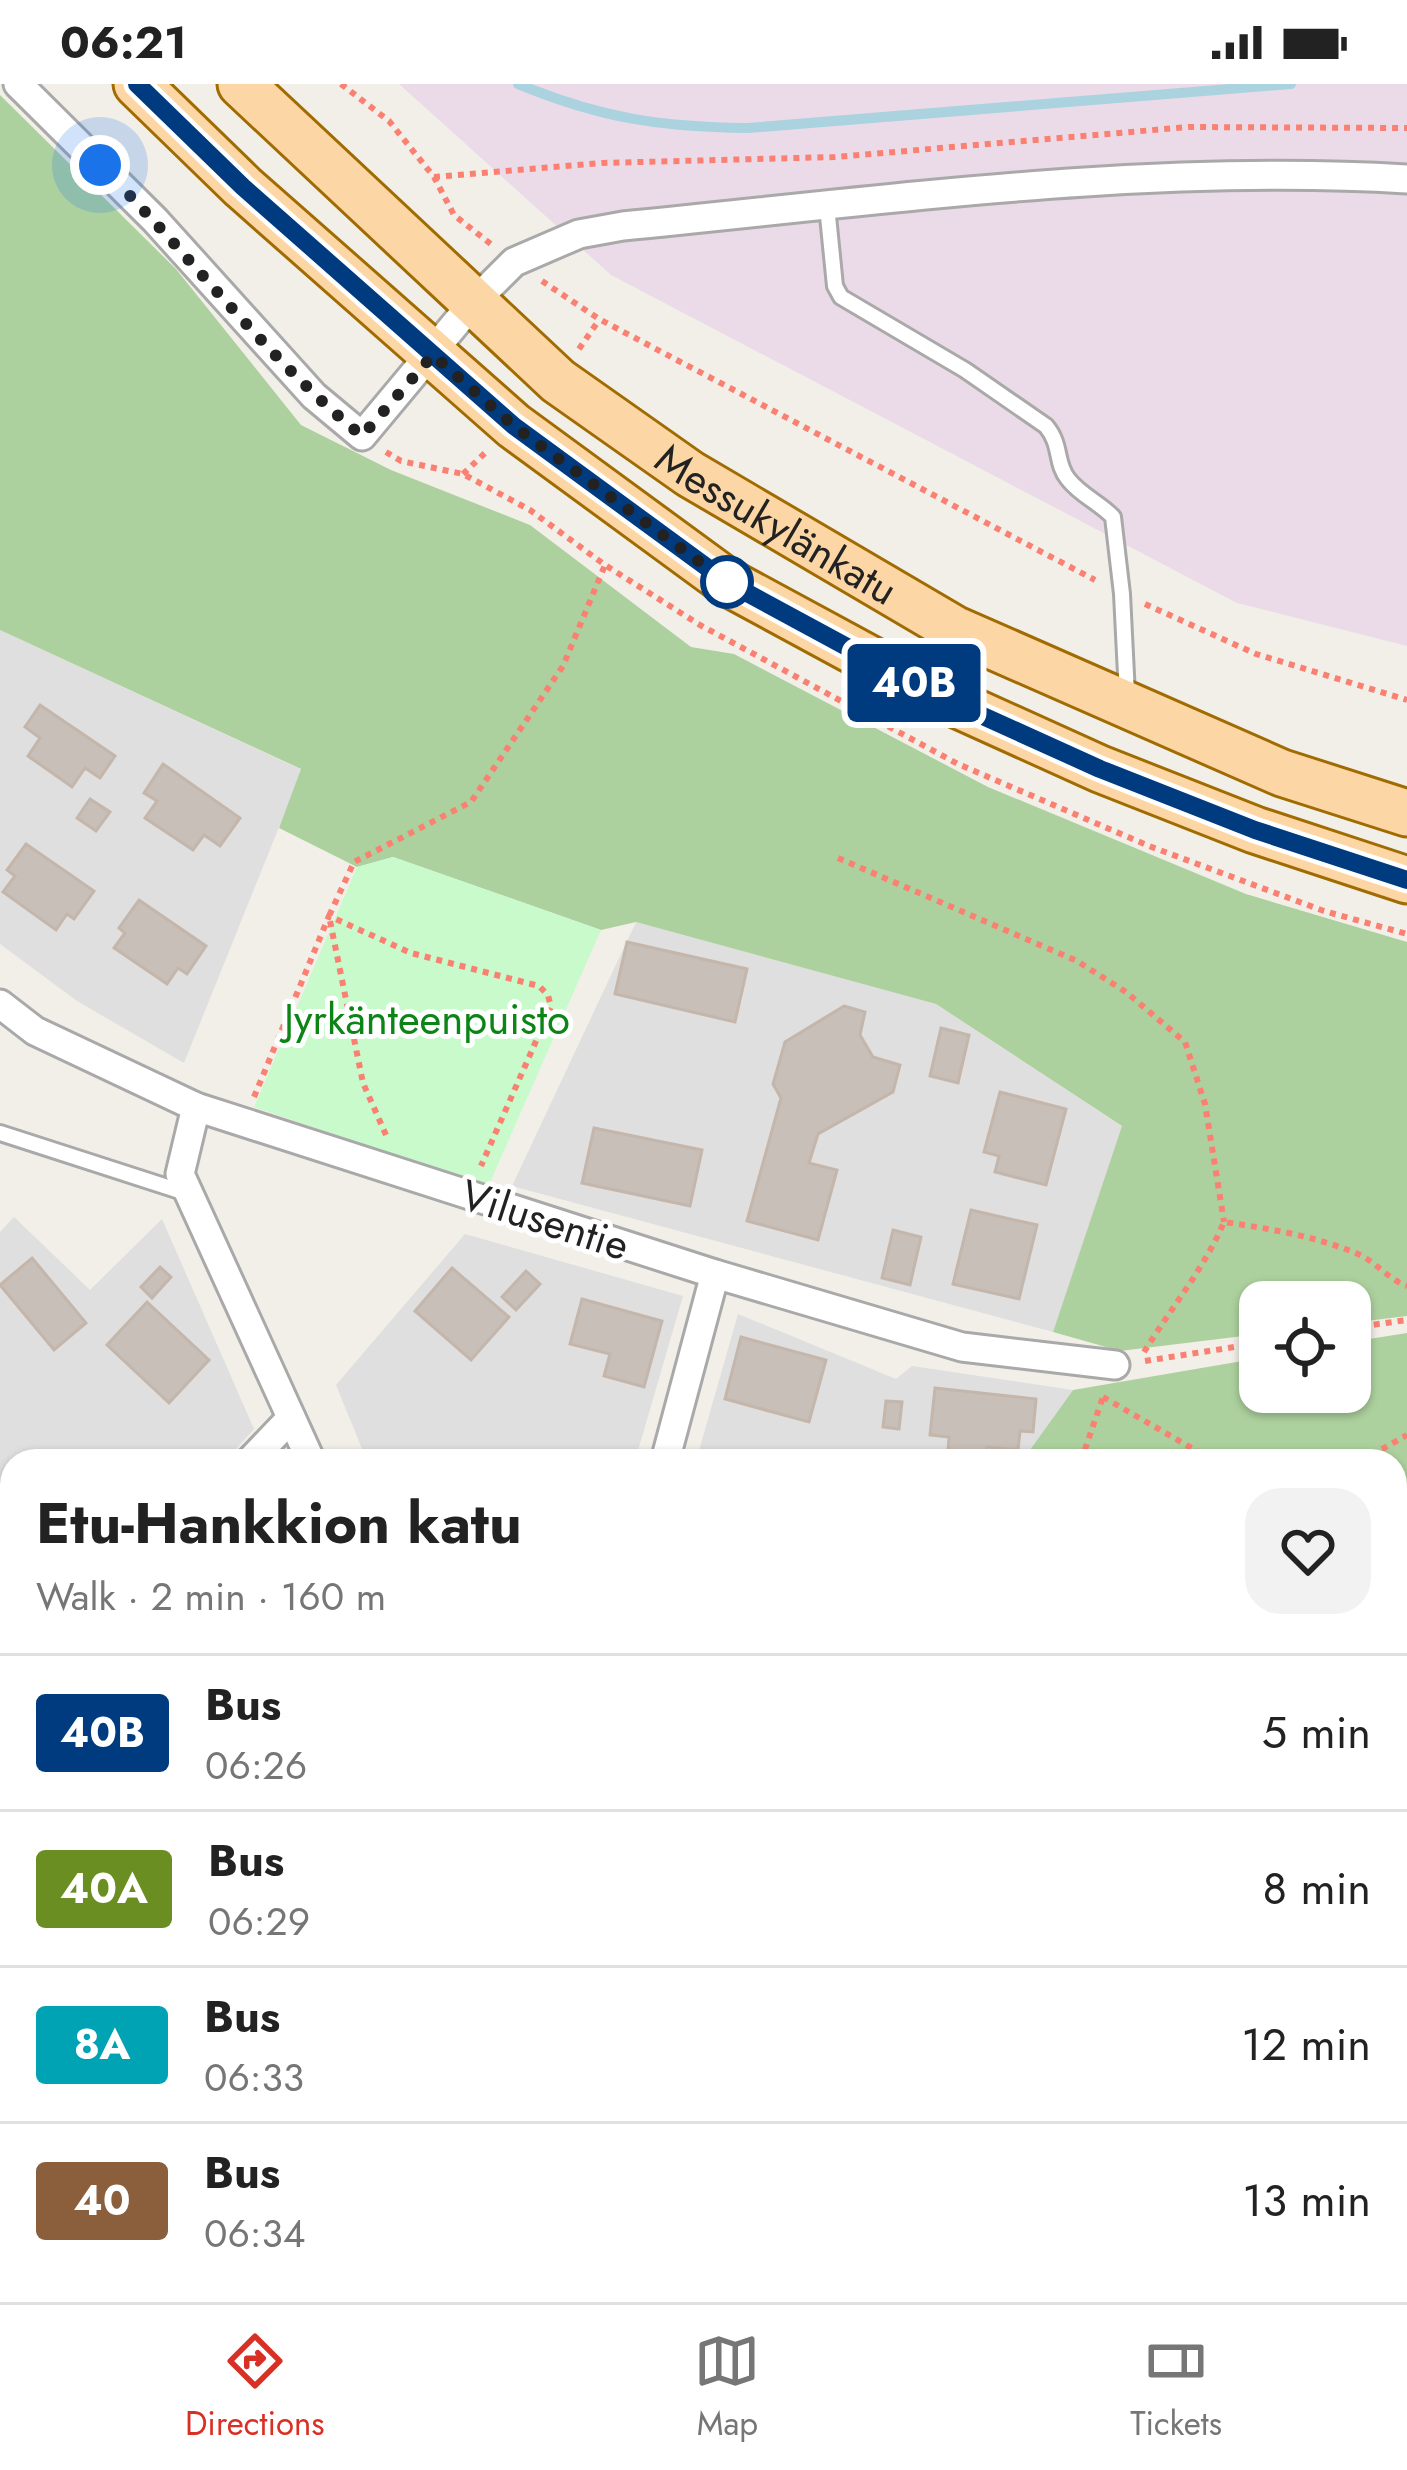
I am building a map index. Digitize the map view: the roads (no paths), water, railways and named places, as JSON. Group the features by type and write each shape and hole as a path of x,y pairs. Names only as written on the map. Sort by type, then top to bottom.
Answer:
{"main road":[{"name":"Messukylänkatu","path":"136,84 243,187 514,426 727,582 912,682 1100,769 1255,830 1407,880"},
{"name":"Messukylänkatu","path":"242,84 558,381 710,486 954,629 1282,773 1407,813"}],"street":[{"path":"17,84 155,220 314,396 362,436 472,304 514,262 579,234 827,206 1229,177 1407,179"},
{"name":"Vilusentie","path":"0,1004 34,1030 196,1108 715,1274 962,1346 1126,1364"},
{"path":"196,1108 180,1174 305,1449"},
{"path":"668,1449 715,1274"},
{"path":"261,1449 291,1418"}],"lane":[{"path":"827,206 835,286 841,297 965,370 1046,426 1056,438 1063,472 1071,484 1113,518 1127,706"},
{"path":"0,1133 190,1195"}],"waterway":[{"path":"518,84 631,118 748,128 1291,84"}],"park label":[{"name":"Jyrkänteenpuisto","path":"427,1019"}]}
